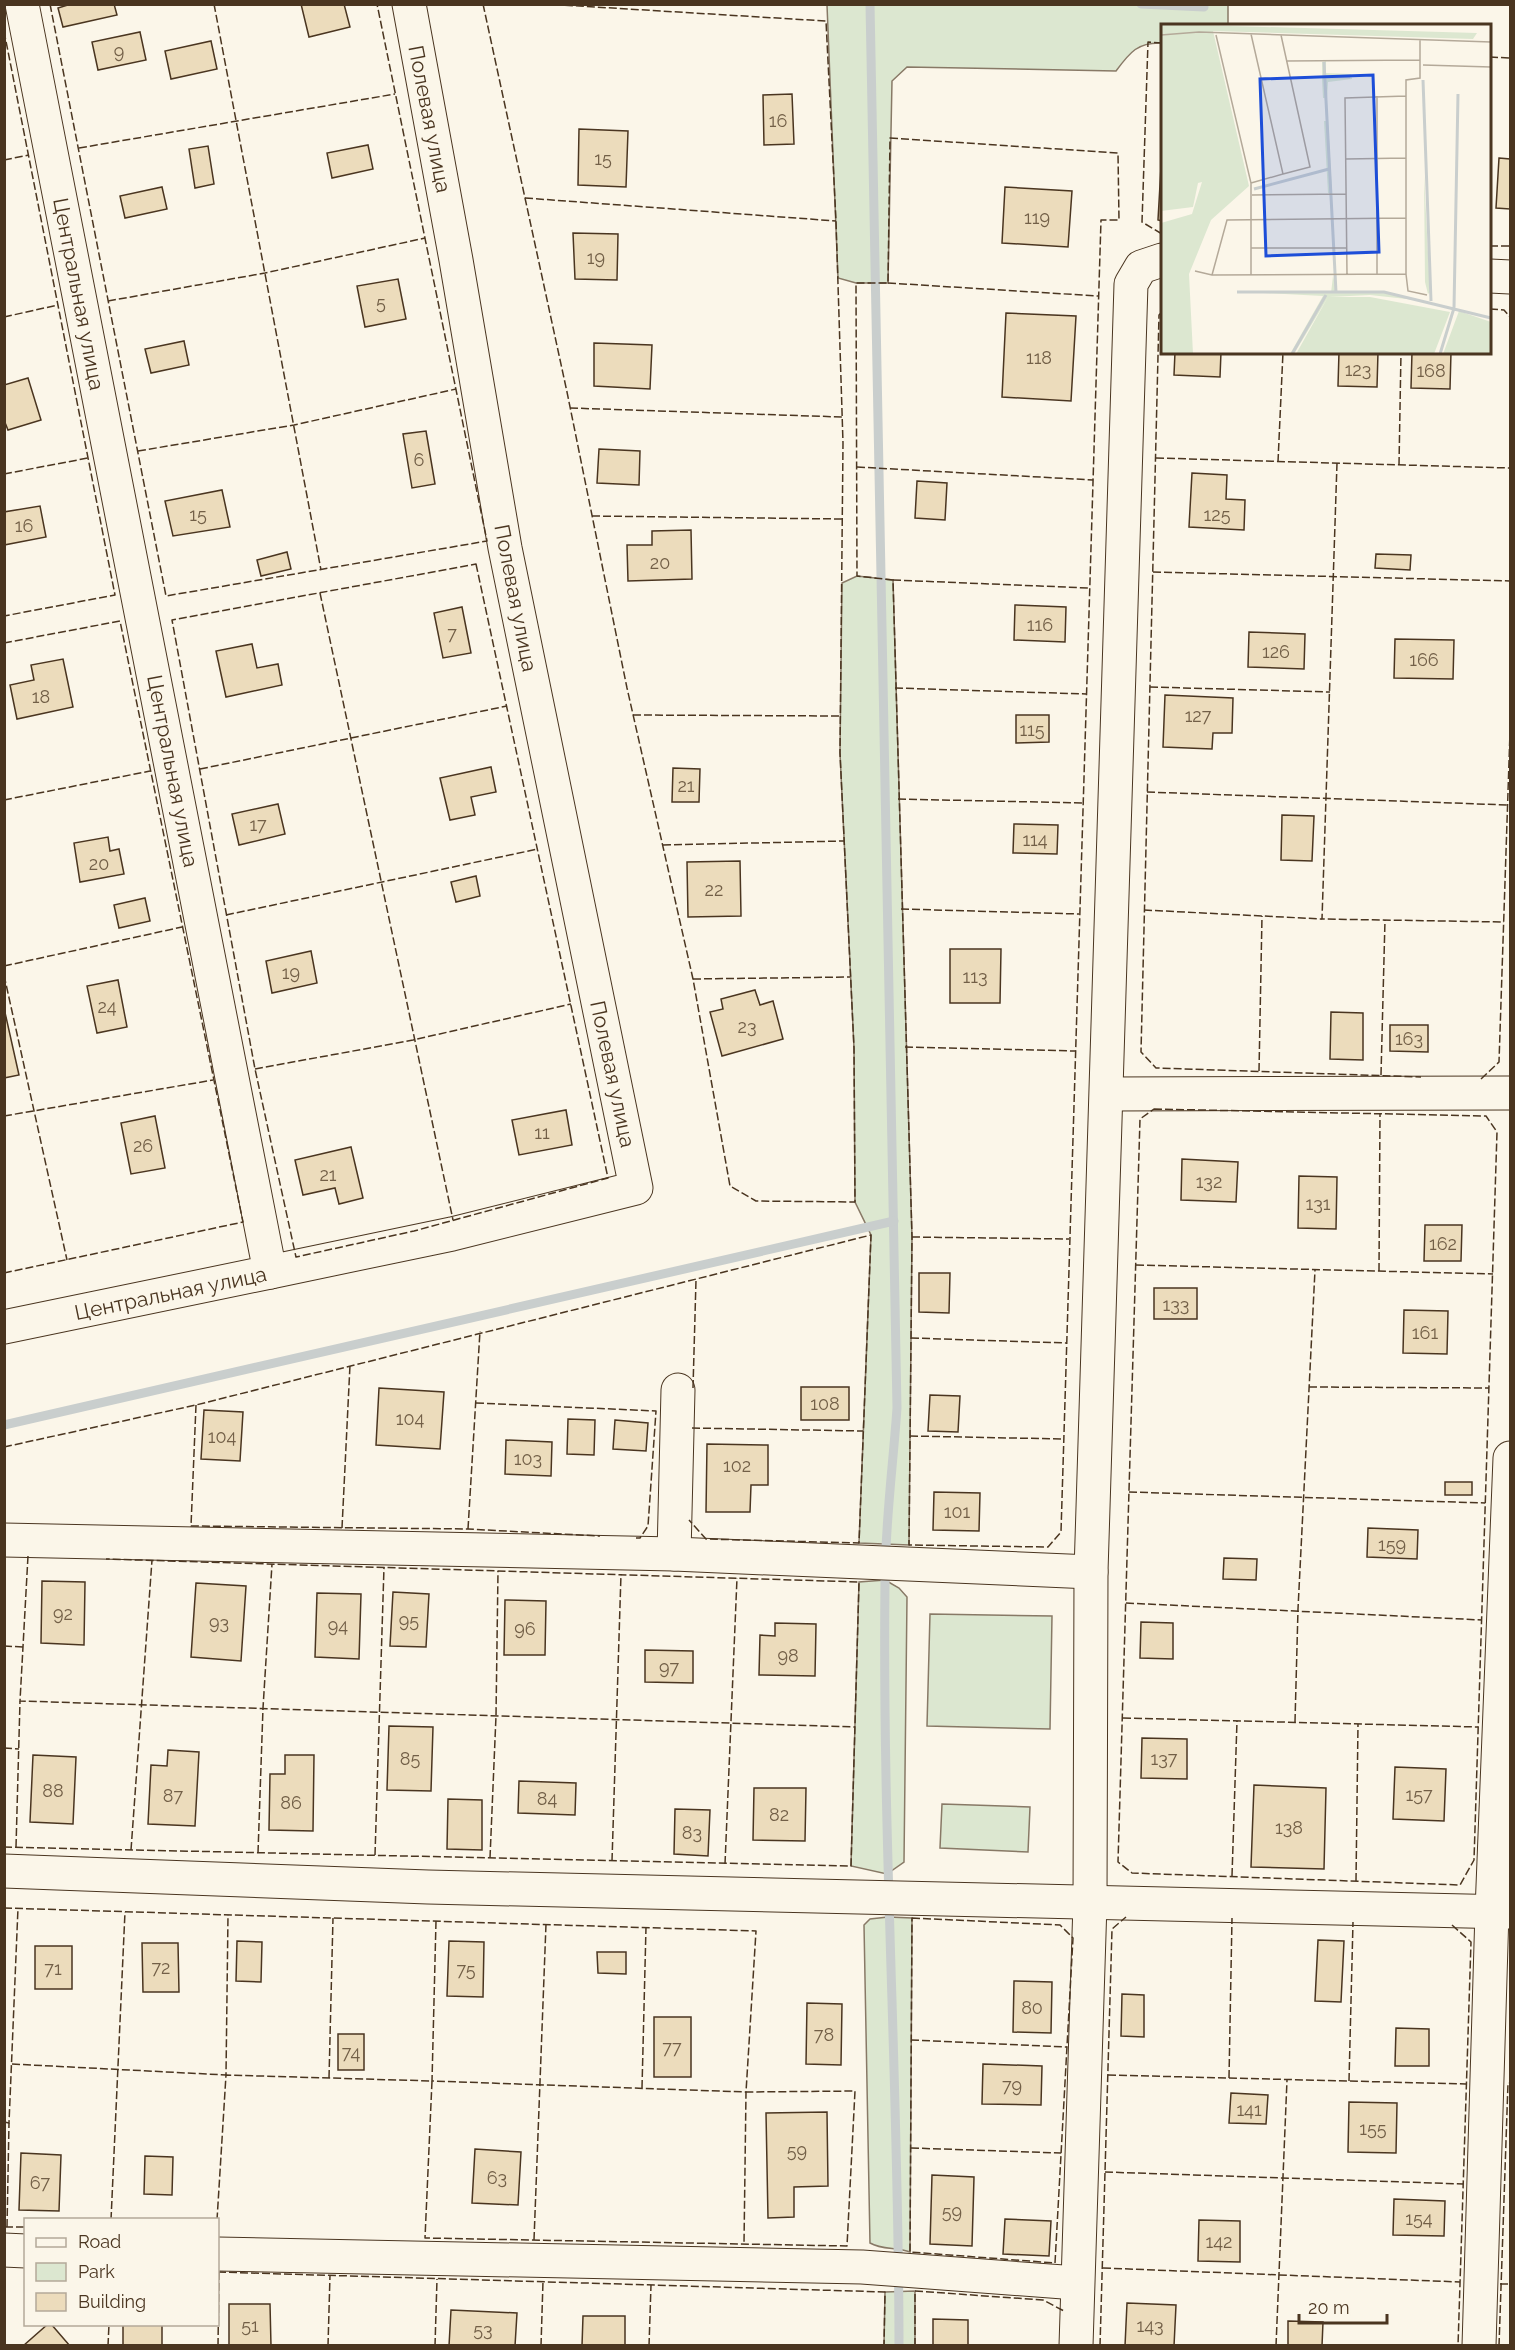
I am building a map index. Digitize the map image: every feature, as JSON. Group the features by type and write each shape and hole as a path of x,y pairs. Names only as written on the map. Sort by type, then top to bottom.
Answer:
{"street":[{"name":"Центральная улица","path":"4,1327 270,1272 22,4"},
{"name":"Полевая улица","path":"270,1272 452,1234 636,1188 505,548 409,4"},
{"path":"1076,2346 1090,1903 1091,1572 1108,1094 1131,284 1141,267 1161,260"},
{"path":"1491,276 1510,277"},
{"path":"1108,1094 1510,1093"},
{"path":"674,1554 678,1390"},
{"path":"1479,2346 1501,1911 1510,1458"},
{"path":"4,1540 674,1554 1091,1572"},
{"path":"4,1871 428,1887 1501,1911"},
{"path":"4,2250 24,2251"},
{"path":"219,2254 862,2267 1077,2283"}],"green space":[{"path":"827,5 1228,5 1228,24 1161,24 1161,43 1141,46 1126,58 1116,71 907,67 892,81 888,283 856,283 838,278"},
{"path":"857,576 893,580 912,1237 909,1545 859,1543 871,1235 855,1202 854,1048 840,753 842,583"},
{"path":"885,1580 899,1588 907,1597 904,1862 887,1874 851,1866 859,1582"},
{"path":"930,1614 1052,1616 1050,1729 927,1726"},
{"path":"942,1804 1030,1807 1028,1852 940,1848"},
{"path":"912,1918 910,2252 879,2247 870,2243 864,1925 870,1919"},
{"path":"915,2291 915,2345 884,2345 885,2292"}],"building":[{"path":"71,4 114,4 117,15 63,27 58,8"},
{"path":"301,4 344,4 350,27 309,37"},
{"path":"140,32 146,60 98,70 92,42"},
{"path":"211,41 217,69 171,79 165,51"},
{"path":"792,94 794,144 764,145 763,95"},
{"path":"579,129 628,131 626,187 578,185"},
{"path":"368,145 373,169 332,178 327,153"},
{"path":"208,146 214,184 195,188 189,149"},
{"path":"1499,158 1510,159 1510,209 1496,208"},
{"path":"1161,167 1161,221 1158,220"},
{"path":"162,187 167,209 125,218 120,196"},
{"path":"1005,187 1072,191 1068,247 1002,243"},
{"path":"573,233 618,234 617,280 575,279"},
{"path":"398,279 406,319 365,327 357,286"},
{"path":"1006,313 1076,316 1071,401 1002,397"},
{"path":"184,341 189,365 151,373 145,349"},
{"path":"594,343 652,345 650,389 594,386"},
{"path":"1175,354 1221,354 1220,377 1174,375"},
{"path":"1339,354 1378,354 1377,387 1338,386"},
{"path":"1412,354 1451,354 1450,389 1411,388"},
{"path":"28,378 41,420 8,430 4,420 4,385"},
{"path":"426,431 435,484 412,488 403,434"},
{"path":"599,449 640,451 639,485 597,483"},
{"path":"1192,473 1227,475 1226,499 1245,500 1244,530 1189,527"},
{"path":"917,481 947,483 945,520 915,518"},
{"path":"222,490 230,527 173,536 165,501"},
{"path":"40,506 46,537 4,545 4,512"},
{"path":"691,530 692,579 628,581 627,545 652,545 652,531"},
{"path":"287,552 291,569 261,576 257,560"},
{"path":"1376,554 1411,555 1410,570 1375,568"},
{"path":"1015,605 1066,607 1065,642 1014,640"},
{"path":"462,607 471,653 443,658 434,613"},
{"path":"1249,632 1305,634 1304,669 1248,667"},
{"path":"1395,639 1454,640 1453,679 1394,678"},
{"path":"252,644 257,668 278,664 282,685 226,697 216,651"},
{"path":"63,659 73,707 17,719 10,685 34,680 31,665"},
{"path":"1165,695 1233,698 1232,733 1213,733 1212,749 1163,747"},
{"path":"1016,715 1049,715 1049,742 1016,743"},
{"path":"491,767 496,792 471,797 475,815 450,820 440,778"},
{"path":"673,768 700,769 699,802 672,802"},
{"path":"278,804 285,834 239,845 232,814"},
{"path":"1282,815 1314,816 1312,861 1281,860"},
{"path":"1014,824 1058,825 1057,854 1013,853"},
{"path":"108,837 110,851 119,849 124,874 80,882 74,843"},
{"path":"740,861 741,916 688,917 687,862"},
{"path":"476,876 480,896 456,902 451,882"},
{"path":"145,898 150,921 119,928 114,905"},
{"path":"950,949 1001,949 1000,1003 950,1003"},
{"path":"311,951 317,983 272,993 266,961"},
{"path":"118,980 127,1027 97,1033 87,986"},
{"path":"755,990 760,1005 773,1001 783,1039 722,1056 710,1012 723,1009 721,999"},
{"path":"4,1008 19,1075 4,1078"},
{"path":"1331,1012 1363,1013 1363,1060 1330,1059"},
{"path":"1390,1025 1428,1025 1428,1052 1390,1051"},
{"path":"566,1110 572,1145 519,1155 512,1120"},
{"path":"155,1116 165,1168 131,1174 121,1123"},
{"path":"351,1147 363,1198 339,1204 335,1188 303,1195 295,1160"},
{"path":"1182,1159 1238,1162 1236,1202 1181,1200"},
{"path":"1299,1176 1337,1177 1336,1229 1298,1228"},
{"path":"1425,1225 1462,1225 1461,1261 1424,1261"},
{"path":"919,1273 950,1273 949,1313 919,1312"},
{"path":"1154,1288 1197,1288 1197,1319 1154,1319"},
{"path":"1404,1310 1448,1311 1447,1354 1403,1353"},
{"path":"801,1387 849,1387 849,1420 801,1420"},
{"path":"379,1388 444,1392 440,1449 376,1445"},
{"path":"930,1395 960,1396 958,1432 928,1431"},
{"path":"204,1410 243,1412 240,1461 201,1459"},
{"path":"568,1419 595,1420 594,1455 567,1454"},
{"path":"615,1420 648,1423 646,1451 613,1449"},
{"path":"506,1440 552,1442 551,1476 505,1474"},
{"path":"707,1444 768,1445 768,1485 751,1485 750,1512 706,1512"},
{"path":"1445,1482 1472,1482 1472,1495 1445,1495"},
{"path":"934,1492 980,1493 979,1531 933,1530"},
{"path":"1368,1528 1418,1530 1417,1559 1367,1557"},
{"path":"1224,1558 1257,1559 1256,1580 1223,1579"},
{"path":"42,1581 85,1582 84,1645 41,1643"},
{"path":"196,1583 246,1586 241,1661 191,1657"},
{"path":"393,1592 429,1594 426,1647 390,1646"},
{"path":"317,1593 361,1594 359,1659 315,1657"},
{"path":"505,1600 546,1601 545,1655 504,1655"},
{"path":"1141,1622 1173,1623 1173,1659 1140,1658"},
{"path":"775,1623 816,1624 815,1676 759,1675 760,1635 775,1636"},
{"path":"645,1650 693,1651 693,1683 645,1682"},
{"path":"389,1726 433,1727 431,1791 387,1790"},
{"path":"1142,1738 1187,1739 1187,1779 1141,1778"},
{"path":"168,1750 199,1752 195,1826 148,1824 151,1765 167,1766"},
{"path":"33,1755 76,1757 73,1824 30,1822"},
{"path":"285,1755 314,1755 313,1831 269,1830 270,1774 285,1774"},
{"path":"1395,1767 1446,1769 1444,1821 1393,1819"},
{"path":"519,1781 576,1783 575,1815 518,1813"},
{"path":"1254,1785 1326,1788 1324,1869 1251,1867"},
{"path":"754,1788 806,1788 805,1841 753,1840"},
{"path":"448,1799 482,1800 482,1850 447,1849"},
{"path":"675,1809 710,1810 708,1856 674,1854"},
{"path":"1318,1940 1344,1941 1341,2002 1315,2001"},
{"path":"237,1941 262,1942 261,1982 236,1981"},
{"path":"449,1941 484,1942 483,1997 447,1996"},
{"path":"142,1943 178,1943 179,1992 143,1992"},
{"path":"35,1946 72,1946 72,1989 35,1989"},
{"path":"597,1952 626,1952 626,1974 598,1973"},
{"path":"1014,1981 1052,1982 1051,2033 1013,2032"},
{"path":"1122,1994 1144,1995 1144,2037 1121,2036"},
{"path":"807,2003 842,2004 841,2065 806,2064"},
{"path":"654,2017 691,2017 691,2077 654,2077"},
{"path":"1396,2028 1429,2029 1429,2066 1395,2066"},
{"path":"338,2034 364,2034 364,2070 338,2070"},
{"path":"983,2064 1042,2066 1041,2105 982,2104"},
{"path":"1231,2093 1268,2095 1266,2124 1229,2123"},
{"path":"1349,2102 1397,2103 1396,2153 1348,2152"},
{"path":"827,2112 828,2186 794,2187 794,2217 768,2218 766,2113"},
{"path":"475,2149 521,2152 518,2205 472,2203"},
{"path":"21,2153 61,2155 59,2211 19,2210"},
{"path":"145,2156 173,2157 172,2195 144,2194"},
{"path":"932,2175 974,2177 972,2246 930,2244"},
{"path":"1394,2199 1445,2201 1444,2236 1393,2235"},
{"path":"1005,2219 1051,2221 1049,2256 1003,2254"},
{"path":"1199,2220 1240,2221 1240,2262 1198,2261"},
{"path":"1127,2303 1176,2305 1174,2346 1125,2346"},
{"path":"229,2304 270,2304 271,2346 229,2346"},
{"path":"451,2310 517,2313 515,2346 449,2346"},
{"path":"583,2316 625,2316 625,2346 582,2346"},
{"path":"933,2319 968,2320 968,2346 933,2346"},
{"path":"1288,2321 1323,2322 1322,2346 1288,2346"},
{"path":"46,2326 53,2326 70,2346 23,2346"},
{"path":"123,2326 162,2326 162,2346 123,2346"}],"waterway":[{"path":"870,4 897,1408 886,1538 885,1678 899,2346"},
{"path":"1141,4 1204,7"},
{"path":"4,1425 894,1221"}],"fence":[{"path":"50,4 166,596 487,541 377,4"},
{"path":"214,4 321,570"},
{"path":"483,4 567,392 627,688 693,979 730,1186 756,1201 855,1202 854,1048 840,753 843,443 836,221 826,21 545,4"},
{"path":"4,31 115,595 4,616"},
{"path":"1161,43 1148,42 1142,222 1161,233"},
{"path":"1491,57 1510,58"},
{"path":"79,148 395,94"},
{"path":"890,138 1118,153 1119,220 1101,220 1061,1532 1048,1547 909,1545 912,1237 893,580 857,576 856,283 888,283 890,138"},
{"path":"4,160 29,155"},
{"path":"525,198 836,221"},
{"path":"108,301 265,273 425,238"},
{"path":"1491,246 1510,246"},
{"path":"888,283 1098,296"},
{"path":"4,317 58,305"},
{"path":"1491,309 1504,310 1510,317"},
{"path":"1161,313 1159,315 1141,1052 1156,1068 1421,1077"},
{"path":"1278,462 1283,354"},
{"path":"1399,465 1401,354"},
{"path":"138,451 294,425 456,389"},
{"path":"570,408 842,417"},
{"path":"4,474 88,458"},
{"path":"1156,458 1510,468"},
{"path":"1337,463 1322,919 1504,922"},
{"path":"857,467 1093,480"},
{"path":"592,516 842,519"},
{"path":"476,564 608,1178 414,1231 296,1257 255,1069 172,620 476,564"},
{"path":"1153,572 1510,581"},
{"path":"893,580 1089,588"},
{"path":"320,593 453,1220"},
{"path":"4,643 120,621 243,1222 4,1273"},
{"path":"1150,687 1330,692"},
{"path":"895,688 1086,694"},
{"path":"200,769 507,706"},
{"path":"633,715 841,716"},
{"path":"1481,1079 1499,1062 1510,732"},
{"path":"4,800 150,771"},
{"path":"1147,792 1508,805"},
{"path":"898,799 1082,803"},
{"path":"663,845 844,841"},
{"path":"226,915 538,849"},
{"path":"901,909 1079,914"},
{"path":"1144,910 1322,919"},
{"path":"1259,1071 1262,916"},
{"path":"1381,1075 1385,920"},
{"path":"4,966 182,927"},
{"path":"4,975 67,1260"},
{"path":"693,979 850,977"},
{"path":"255,1069 413,1040 571,1004"},
{"path":"905,1047 1075,1051"},
{"path":"4,1116 213,1080"},
{"path":"1154,1109 1486,1116 1497,1132 1474,1860 1460,1885 1132,1873 1118,1862 1140,1119 1154,1109"},
{"path":"1379,1271 1380,1114"},
{"path":"4,1447 196,1405 871,1235 859,1543 706,1539 689,1520"},
{"path":"912,1237 1069,1239"},
{"path":"1136,1265 1493,1274"},
{"path":"1295,1722 1298,1609 1315,1270"},
{"path":"693,1388 696,1280"},
{"path":"468,1529 480,1331"},
{"path":"911,1338 1066,1343"},
{"path":"342,1528 350,1365"},
{"path":"1309,1387 1489,1388"},
{"path":"476,1403 656,1411 648,1526 640,1538 636,1538"},
{"path":"196,1405 191,1526 468,1529 600,1536"},
{"path":"692,1428 863,1431"},
{"path":"910,1436 1063,1439"},
{"path":"1129,1492 1485,1503"},
{"path":"28,1556 20,1701 855,1727"},
{"path":"4,1847 851,1866 859,1582 106,1559"},
{"path":"131,1850 152,1560"},
{"path":"258,1853 263,1708 272,1564"},
{"path":"375,1855 384,1567"},
{"path":"490,1858 496,1716 498,1571"},
{"path":"612,1861 621,1574"},
{"path":"725,1864 737,1578"},
{"path":"1126,1603 1482,1620"},
{"path":"4,1646 23,1647"},
{"path":"16,1847 20,1701"},
{"path":"1123,1718 1478,1727"},
{"path":"1232,1876 1237,1721"},
{"path":"1356,1881 1358,1724"},
{"path":"4,1748 19,1749"},
{"path":"4,1908 756,1931 746,2092 855,2091 847,2246 425,2238 432,2081 226,2075 217,2218"},
{"path":"4,2122 9,2123 18,1908"},
{"path":"111,2218 125,1912"},
{"path":"12,2064 226,2075 228,1915"},
{"path":"1100,2346 1112,1929 1126,1917"},
{"path":"329,2078 333,1918"},
{"path":"912,1918 1060,1925 1073,1938 1055,2263 910,2252 912,1918"},
{"path":"1229,2078 1232,1918"},
{"path":"436,1921 432,2081 746,2092 744,2244"},
{"path":"1349,2081 1353,1922"},
{"path":"534,2240 546,1924"},
{"path":"1452,1925 1471,1942 1458,2346"},
{"path":"642,2088 646,1927"},
{"path":"911,2040 1067,2047"},
{"path":"1108,2075 1466,2084"},
{"path":"1276,2346 1287,2080"},
{"path":"1499,2346 1508,2083 1510,2083"},
{"path":"7,2227 9,2123"},
{"path":"911,2148 1061,2153"},
{"path":"1105,2172 1463,2184"},
{"path":"5,2227 24,2227"},
{"path":"1103,2268 1460,2282"},
{"path":"219,2272 885,2292 884,2346"},
{"path":"328,2346 330,2275"},
{"path":"435,2346 437,2279"},
{"path":"541,2346 543,2281"},
{"path":"1500,2284 1510,2284"},
{"path":"649,2346 651,2285"},
{"path":"915,2346 915,2291 1043,2300 1064,2311"},
{"path":"108,2346 109,2326"},
{"path":"218,2326 218,2346"}]}
